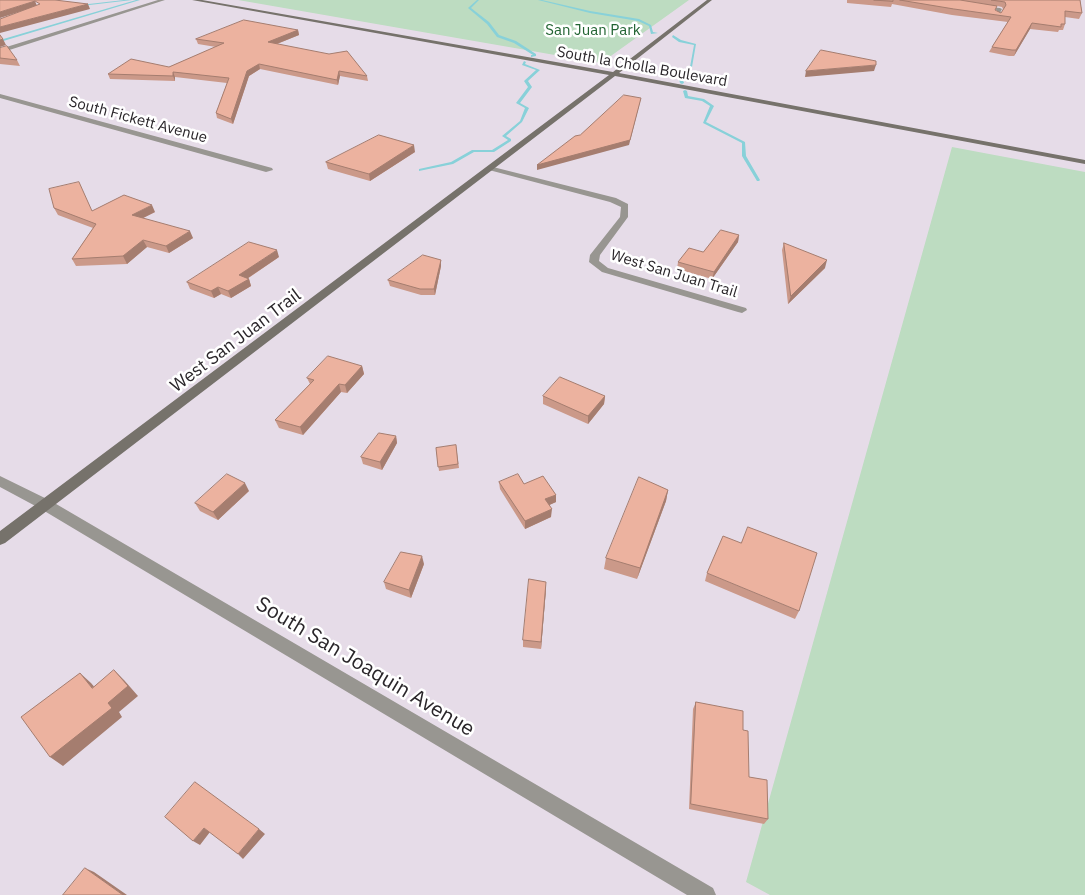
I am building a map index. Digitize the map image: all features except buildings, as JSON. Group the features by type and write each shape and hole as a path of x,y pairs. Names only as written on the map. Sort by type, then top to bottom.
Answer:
{"main road":[{"name":"South la Cholla Boulevard","path":"194,0 614,74 1085,162"},
{"name":"West San Juan Trail","path":"0,539 492,168 710,0"}],"street":[{"path":"0,51 163,0"},
{"path":"972,6 1000,9 998,15"},
{"name":"South Fickett Avenue","path":"0,96 270,170"},
{"name":"West San Juan Trail","path":"492,168 613,200 625,206 624,217 595,254 594,262 605,270 742,310"},
{"name":"South San Joaquin Avenue","path":"0,481 46,505 706,895"}],"green space":[{"name":"San Juan Park","path":"238,0 689,0 601,63"},
{"path":"952,147 1085,172 1085,895 770,895 746,882"}],"waterway":[{"path":"81,5 131,0"},
{"path":"0,41 139,0"},
{"path":"478,0 469,8 488,23 498,36 515,42 535,55 532,56"},
{"path":"539,0 590,12 639,20 650,26 652,33 657,33"},
{"path":"673,36 680,41 695,44 691,67 681,79 682,83"},
{"path":"420,170 452,163 473,151 493,151 510,140 504,136 521,121 527,108 518,103 530,87 526,81 538,70 523,64 525,62"},
{"path":"685,91 686,97 703,100 712,106 704,122 744,143 744,156 758,180"}]}
